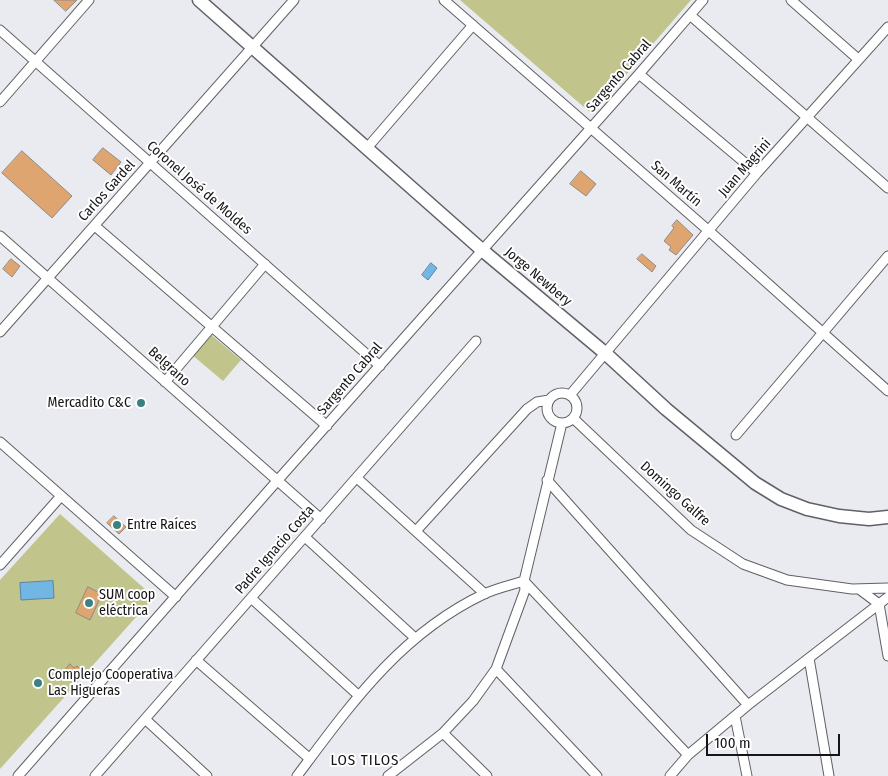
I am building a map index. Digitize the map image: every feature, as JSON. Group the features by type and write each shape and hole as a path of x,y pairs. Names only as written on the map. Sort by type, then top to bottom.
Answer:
{"main road":[{"name":"Jorge Newbery","path":"199,0 482,250 605,353 666,409 756,483 782,499 807,509 839,516 888,517"}],"street":[{"path":"0,102 89,0"},
{"name":"Carlos Gardel","path":"0,332 294,0"},
{"name":"San Martín","path":"444,0 709,231 888,392"},
{"name":"Sargento Cabral","path":"18,776 703,0"},
{"path":"790,0 858,59"},
{"path":"690,15 888,188"},
{"path":"367,148 473,25"},
{"name":"Juan Magrini","path":"570,395 757,173 888,26"},
{"name":"Coronel José de Moldes","path":"0,30 380,366"},
{"path":"639,74 757,173"},
{"path":"95,226 327,426"},
{"name":"Belgrano","path":"0,236 320,519"},
{"path":"736,434 888,256"},
{"path":"165,382 265,264"},
{"name":"Padre Ignacio Costa","path":"95,776 476,341"},
{"path":"560,393 570,395 577,408 573,418 562,423 553,420 549,416 547,407 551,397 560,393"},
{"path":"416,531 527,409 538,402 549,400"},
{"name":"Domingo Galfre","path":"573,418 690,530 743,564 787,580 859,589 888,588"},
{"path":"388,776 443,733 473,701 496,669 525,590 524,581 562,423"},
{"path":"0,442 176,598"},
{"path":"357,478 485,594"},
{"path":"547,480 748,705"},
{"path":"0,565 61,496"},
{"path":"305,537 415,638"},
{"path":"297,776 358,695 384,666 415,638 442,618 485,594 524,581"},
{"path":"524,581 688,755"},
{"path":"859,589 879,604 888,656"},
{"path":"670,776 688,755 748,705 888,597"},
{"path":"251,598 358,695"},
{"path":"809,658 829,776"},
{"path":"196,660 310,759"},
{"path":"496,669 598,776"},
{"path":"735,716 746,776"},
{"path":"145,719 207,776"},
{"path":"443,733 487,776"}],"green space":[{"path":"460,0 691,0 592,114"},
{"path":"209,333 241,360 223,381 191,354"},
{"name":"Complejo Cooperativa Las Higueras","path":"60,514 154,597 0,769 0,580"}],"water":[{"path":"431,263 437,268 428,280 422,275"},
{"path":"53,581 54,598 21,600 20,583"}],"building":[{"path":"54,0 77,0 66,11"},
{"path":"103,148 121,162 111,175 93,160"},
{"path":"22,151 72,196 52,218 2,173"},
{"path":"581,171 596,184 586,196 570,184"},
{"path":"677,220 693,235 676,255 669,250 671,247 664,241 674,228 672,226"},
{"path":"642,254 656,266 652,272 637,259"},
{"path":"11,259 20,266 12,277 3,269"},
{"name":"Entre Raíces","path":"114,516 126,527 119,534 107,523"},
{"name":"SUM coop eléctrica","path":"88,587 102,594 90,620 76,613"},
{"path":"70,664 74,668 77,666 83,671 76,681 64,672"}],"place":[{"name":"Mercadito C&C","path":"141,403"},
{"name":"Entre Raíces","path":"117,525"},
{"name":"SUM coop eléctrica","path":"89,603"},
{"name":"Complejo Cooperativa Las Higueras","path":"38,683"}],"district":[{"name":"LOS TILOS","path":"365,761"}]}
